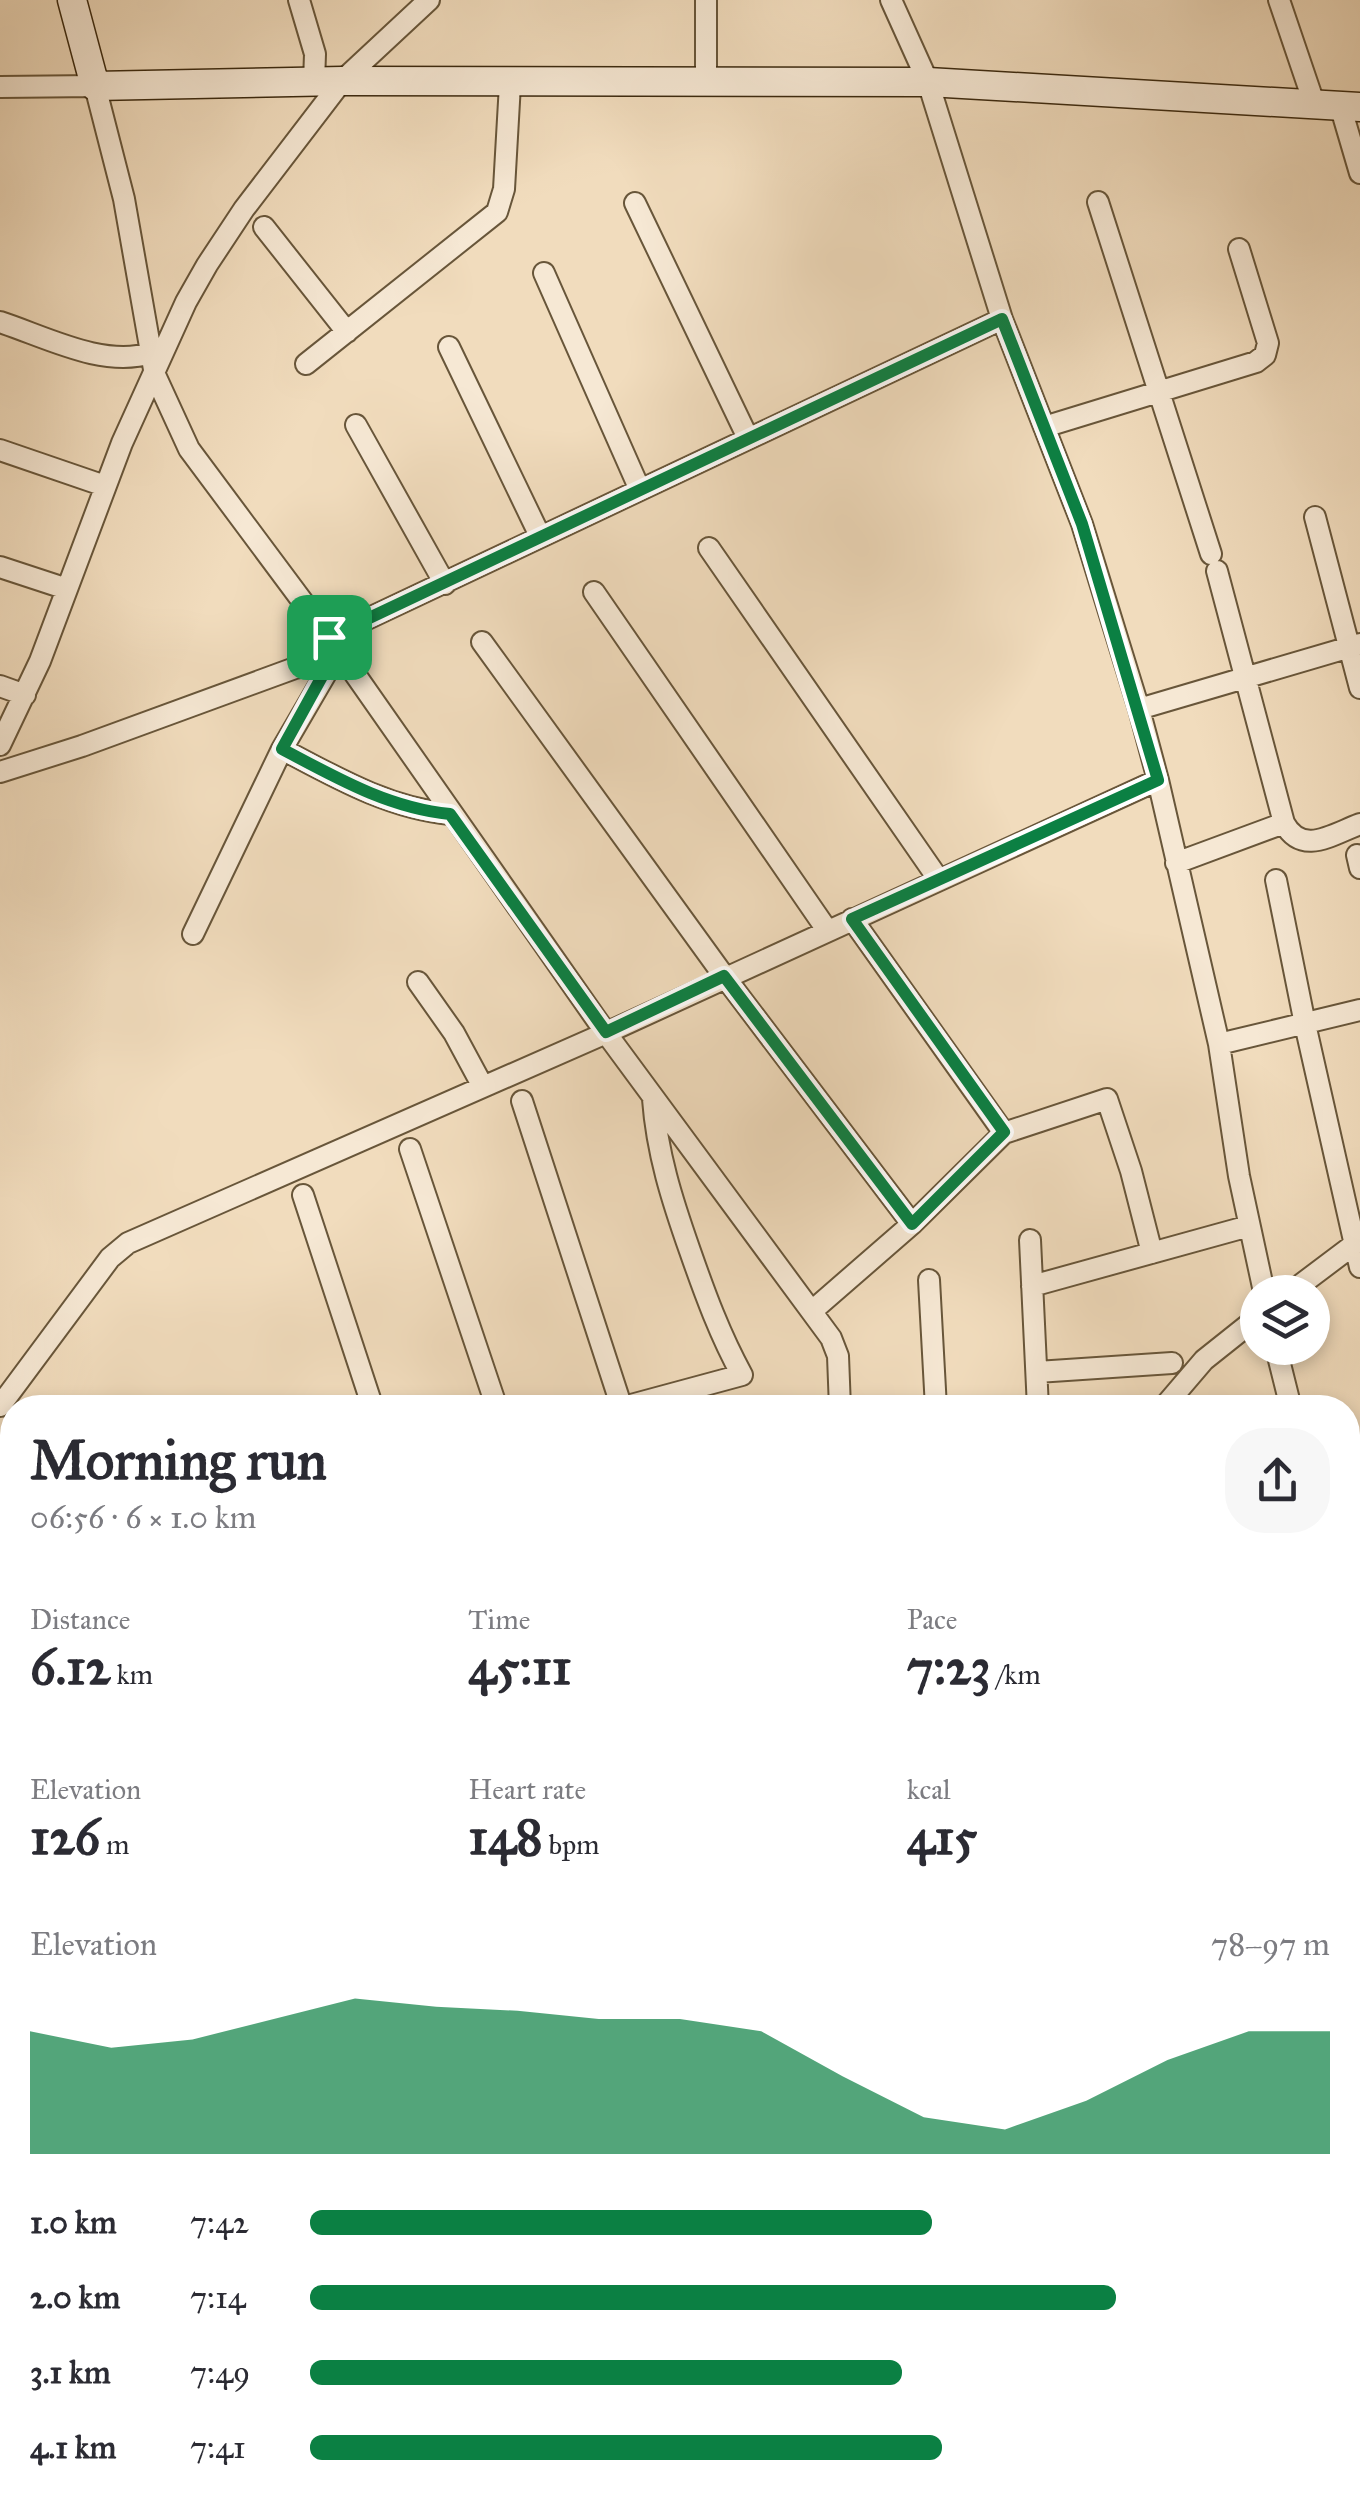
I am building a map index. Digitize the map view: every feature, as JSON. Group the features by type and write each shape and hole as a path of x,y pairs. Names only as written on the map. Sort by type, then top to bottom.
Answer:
{"street":[{"path":"72,0 124,198 155,375 189,450 606,1032 831,1338 838,1356 840,1395"},
{"path":"299,0 328,82"},
{"path":"0,745 26,695 105,486 206,265 328,82 429,0"},
{"path":"706,0 706,84"},
{"path":"891,0 928,82 1002,319 1082,524 1139,708 1219,1044 1260,1275"},
{"path":"1279,0 1338,105 1360,173"},
{"path":"0,87 328,82 928,82 1338,105"},
{"path":"306,364 497,212 504,188 510,84"},
{"path":"1098,202 1214,562 1284,822 1291,836 1312,842 1360,824"},
{"path":"635,203 748,438"},
{"path":"264,227 347,332"},
{"path":"1044,427 1256,362 1265,355 1268,343 1239,249"},
{"path":"544,273 640,490"},
{"path":"0,772 296,668 540,536 1002,319"},
{"path":"0,322 102,355 132,358 150,353"},
{"path":"449,348 540,536"},
{"path":"356,426 445,584"},
{"path":"0,450 105,486"},
{"path":"1315,517 1354,646 1360,688"},
{"path":"709,548 939,880"},
{"path":"0,567 67,589"},
{"path":"594,592 826,930"},
{"path":"482,642 724,976 912,1224"},
{"path":"1139,708 1354,646"},
{"path":"193,934 333,651"},
{"path":"0,686 26,695"},
{"path":"282,749 387,800 425,812 450,814"},
{"path":"8,1395 110,1258 128,1243 606,1032 1158,780"},
{"path":"1176,863 1284,822"},
{"path":"1276,880 1360,1267"},
{"path":"852,919 1004,1132"},
{"path":"418,982 454,1032 482,1085"},
{"path":"1219,1044 1360,1010"},
{"path":"653,1097 660,1160 668,1186 719,1334 742,1374 665,1395"},
{"path":"812,1311 912,1224 1004,1132 1107,1099 1152,1252"},
{"path":"522,1101 617,1395"},
{"path":"410,1150 493,1395"},
{"path":"303,1195 369,1395"},
{"path":"1032,1286 1249,1226"},
{"path":"1030,1240 1038,1395"},
{"path":"1314,1275 1357,1243"},
{"path":"929,1280 935,1395"},
{"path":"1174,1395 1204,1360 1240,1331"},
{"path":"1037,1372 1172,1363"},
{"path":"1280,1365 1288,1395"}],"route":[{"path":"1002,319 1082,524 1158,780 852,919 1004,1132 912,1224 724,976 606,1032 450,814 425,812 387,800 282,749 330,662 340,653 329,637 1002,319"}]}
